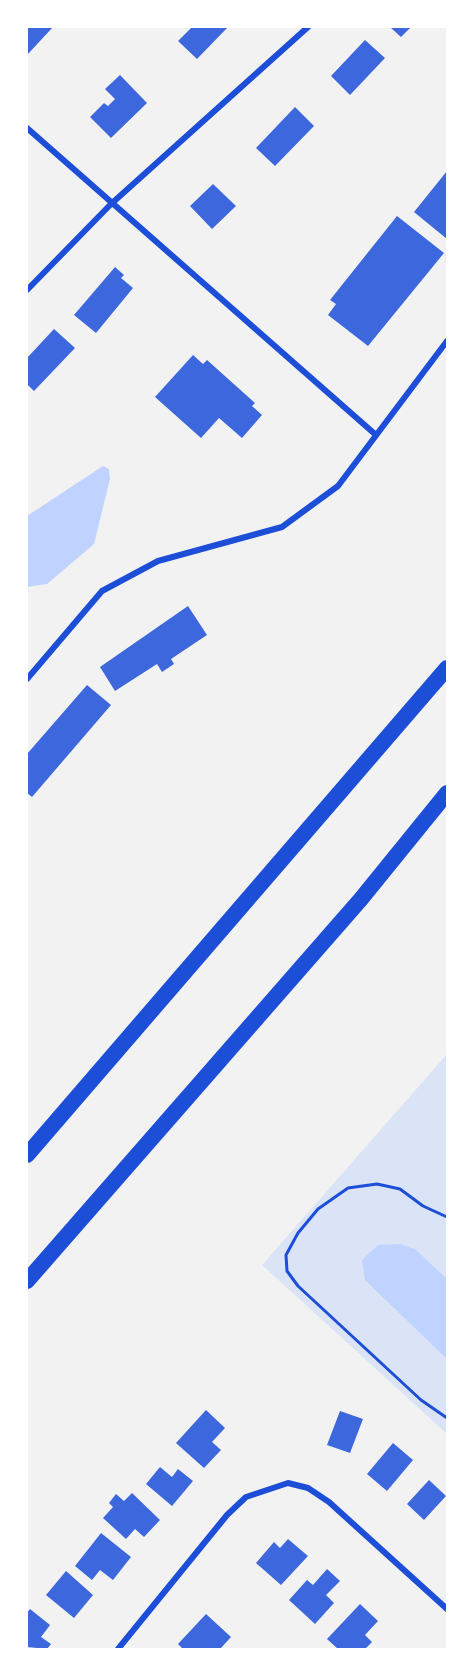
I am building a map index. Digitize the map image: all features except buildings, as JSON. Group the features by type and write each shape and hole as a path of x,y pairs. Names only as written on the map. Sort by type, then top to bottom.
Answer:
{"highway":[{"path":"27,1155 447,668"},
{"path":"27,1281 361,898 447,793"}],"street":[{"path":"27,291 111,204 308,27"},
{"path":"27,128 376,435"},
{"path":"27,680 102,591 158,561 282,527 338,486 447,341"},
{"path":"118,1649 227,1515 246,1497 288,1483 308,1488 329,1502 447,1609"}],"path":[{"path":"447,1217 423,1206 400,1189 377,1184 348,1188 318,1209 298,1233 286,1255 288,1271 298,1286 421,1400 447,1418"}],"shaded area":[{"path":"447,1054 447,1434 262,1265"}],"water":[{"path":"103,466 109,469 110,479 94,544 47,584 27,587 27,516"},
{"path":"401,1244 416,1250 447,1279 447,1359 365,1280 362,1260 378,1245"}]}
